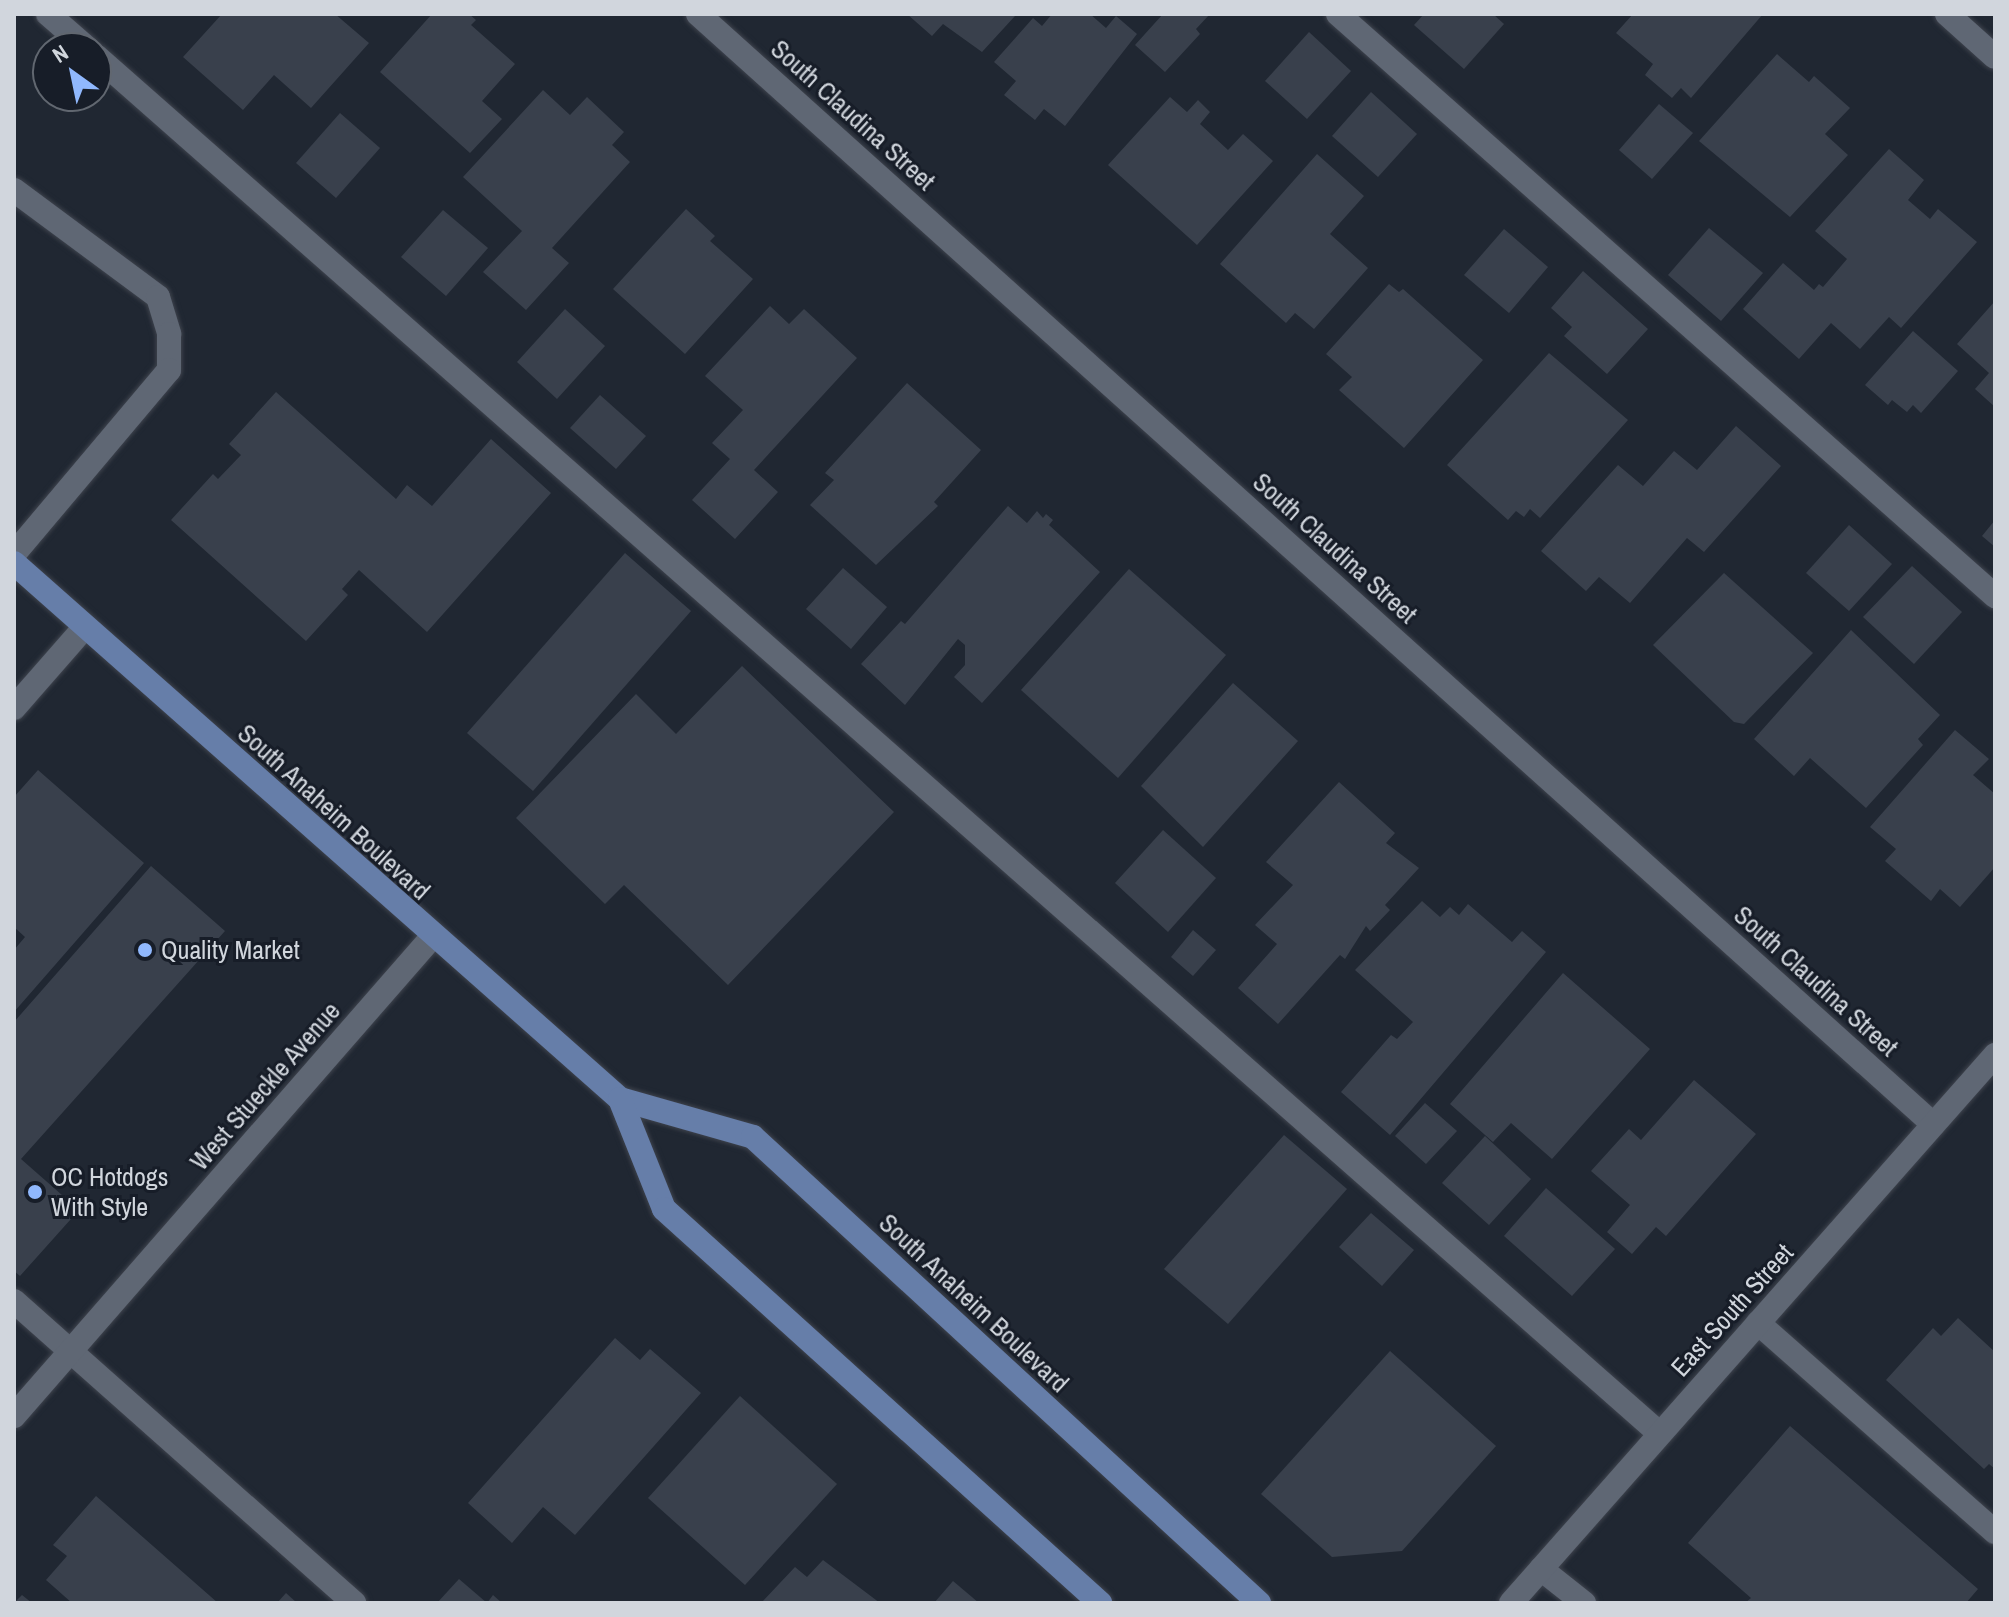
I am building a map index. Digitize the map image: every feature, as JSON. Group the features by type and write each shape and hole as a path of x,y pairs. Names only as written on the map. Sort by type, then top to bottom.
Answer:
{"main road":[{"name":"South Anaheim Boulevard","path":"14,563 432,937 620,1099 753,1137 1259,1603"},
{"name":"South Anaheim Boulevard","path":"620,1099 664,1209 1100,1603"}],"street":[{"path":"48,14 69,32"},
{"name":"South Claudina Street","path":"698,14 1933,1124"},
{"path":"1338,14 1995,596"},
{"path":"1947,14 1995,57"},
{"path":"112,70 1660,1434"},
{"path":"14,190 158,297 169,334 169,370 14,554"},
{"path":"14,708 85,627"},
{"name":"West Stueckle Avenue","path":"14,1416 432,937"},
{"name":"East South Street","path":"1511,1603 1995,1055"},
{"path":"14,1301 354,1603"},
{"path":"1758,1323 1995,1532"},
{"path":"1541,1569 1584,1603"}],"building":[{"path":"222,14 335,14 369,43 311,108 274,75 243,110 183,57"},
{"path":"432,14 469,14 476,20 471,25 515,64 482,101 502,119 470,153 380,72"},
{"path":"907,14 1015,16 982,52 943,24 932,36"},
{"path":"1052,14 1090,14 1106,28 1116,16 1137,34 1065,126 1044,109 1035,120 1004,95 1016,81 994,62 1033,18 1042,26"},
{"path":"1163,14 1210,14 1196,29 1200,34 1165,72 1135,45"},
{"path":"1424,14 1493,14 1504,24 1464,69 1414,25"},
{"path":"1633,14 1763,14 1691,98 1681,88 1672,98 1645,75 1653,64 1616,33"},
{"path":"1309,32 1351,71 1307,119 1265,81"},
{"path":"1777,54 1809,82 1814,76 1850,108 1825,134 1848,155 1790,217 1699,141"},
{"path":"543,90 570,115 587,97 624,132 612,145 630,162 552,248 569,263 526,310 483,272 522,231 463,177"},
{"path":"1371,92 1417,134 1378,177 1332,136"},
{"path":"1170,97 1187,112 1198,100 1210,112 1200,124 1228,150 1243,134 1273,161 1197,245 1108,165"},
{"path":"1659,104 1693,133 1652,179 1619,150"},
{"path":"340,113 380,148 336,198 296,163"},
{"path":"1889,149 1924,180 1908,200 1930,219 1938,209 1977,242 1901,328 1889,317 1860,349 1831,323 1799,359 1743,309 1783,263 1814,290 1819,284 1823,287 1847,259 1815,231"},
{"path":"1317,154 1364,196 1330,234 1368,268 1314,329 1295,313 1286,323 1220,264"},
{"path":"686,209 715,236 710,241 753,279 685,354 613,289"},
{"path":"443,210 488,248 446,296 401,257"},
{"path":"1709,228 1763,273 1721,321 1668,275"},
{"path":"1504,229 1548,267 1509,313 1464,275"},
{"path":"1583,271 1648,329 1607,374 1564,336 1572,327 1551,308"},
{"path":"1389,284 1399,292 1403,289 1483,360 1404,448 1339,390 1352,377 1326,354"},
{"path":"1995,301 1995,407 1975,389 1989,373 1957,344"},
{"path":"770,306 789,324 804,309 857,358 754,470 778,492 735,539 692,500 730,459 712,443 743,410 705,376"},
{"path":"565,309 605,346 557,399 517,362"},
{"path":"1913,331 1958,371 1921,413 1913,405 1907,412 1892,400 1888,405 1865,385"},
{"path":"1549,353 1628,420 1540,518 1530,509 1524,517 1516,511 1508,520 1447,465"},
{"path":"907,383 981,450 934,502 938,506 876,565 810,505 834,480 825,473"},
{"path":"276,392 396,499 407,485 432,506 491,439 551,493 427,632 359,570 342,589 348,595 306,641 171,520 213,474 218,479 241,455 229,444"},
{"path":"600,395 646,436 616,469 570,428"},
{"path":"1736,426 1781,466 1704,552 1687,538 1630,603 1599,577 1586,591 1541,551 1618,465 1643,486 1674,451 1697,470"},
{"path":"1008,506 1027,523 1037,511 1043,518 1046,514 1053,520 1049,525 1100,572 982,703 954,677 965,665 965,645 958,639 905,705 861,664 901,621 905,624"},
{"path":"1995,520 1995,547 1982,536"},
{"path":"1849,525 1892,564 1849,611 1806,573"},
{"path":"625,553 691,611 533,791 467,733"},
{"path":"1912,566 1962,612 1914,664 1863,617"},
{"path":"843,568 887,607 851,649 806,609"},
{"path":"1129,569 1226,655 1118,778 1021,690"},
{"path":"1724,573 1813,653 1744,724 1734,722 1653,645"},
{"path":"1851,630 1940,715 1918,739 1923,745 1866,808 1810,758 1794,776 1754,739"},
{"path":"742,666 894,812 728,985 624,885 605,904 516,818 636,694 676,734"},
{"path":"1233,683 1298,741 1203,847 1141,786"},
{"path":"1955,730 1989,759 1973,775 1995,794 1995,867 1960,907 1940,889 1931,901 1885,861 1896,849 1870,827"},
{"path":"38,770 144,863 14,1012 14,950 25,937 14,927 14,797"},
{"path":"1339,782 1395,833 1386,843 1419,868 1385,905 1390,910 1370,931 1366,926 1345,959 1340,955 1278,1024 1238,988 1277,944 1255,925 1293,885 1266,862"},
{"path":"1163,830 1216,878 1168,932 1115,883"},
{"path":"151,866 225,931 21,1159 79,1210 20,1276 14,1271 14,1022"},
{"path":"1422,901 1440,917 1450,907 1459,915 1468,904 1512,942 1522,931 1546,952 1390,1135 1341,1092 1391,1035 1397,1039 1413,1022 1355,970"},
{"path":"1193,930 1216,950 1193,976 1171,957"},
{"path":"1563,973 1650,1049 1552,1159 1511,1123 1493,1142 1450,1104"},
{"path":"1694,1080 1756,1134 1666,1236 1656,1227 1632,1254 1607,1232 1630,1205 1591,1171 1629,1129 1641,1140"},
{"path":"1425,1103 1457,1131 1426,1164 1395,1136"},
{"path":"1284,1135 1347,1189 1228,1324 1164,1269"},
{"path":"1485,1136 1531,1179 1489,1225 1442,1183"},
{"path":"1546,1188 1615,1249 1572,1296 1504,1236"},
{"path":"1371,1213 1414,1250 1382,1286 1339,1247"},
{"path":"1958,1318 1995,1352 1995,1469 1989,1464 1984,1469 1886,1380 1933,1328 1941,1336"},
{"path":"615,1338 640,1360 650,1349 701,1393 575,1535 543,1507 512,1543 468,1503"},
{"path":"1390,1351 1496,1446 1402,1551 1332,1557 1261,1494"},
{"path":"740,1396 837,1484 745,1585 648,1498"},
{"path":"1790,1426 1978,1589 1966,1603 1745,1603 1751,1598 1688,1543"},
{"path":"96,1496 218,1603 72,1603 46,1580 67,1556 53,1545"},
{"path":"823,1560 880,1603 761,1603 795,1567 807,1577"},
{"path":"459,1579 487,1603 437,1603"},
{"path":"953,1581 979,1603 934,1603"},
{"path":"286,1593 297,1603 277,1603"},
{"path":"22,1595 32,1603 14,1603"},
{"path":"493,1595 502,1603 487,1603"}],"place":[{"name":"Quality Market","path":"145,950"},
{"name":"OC Hotdogs With Style","path":"35,1192"}]}
